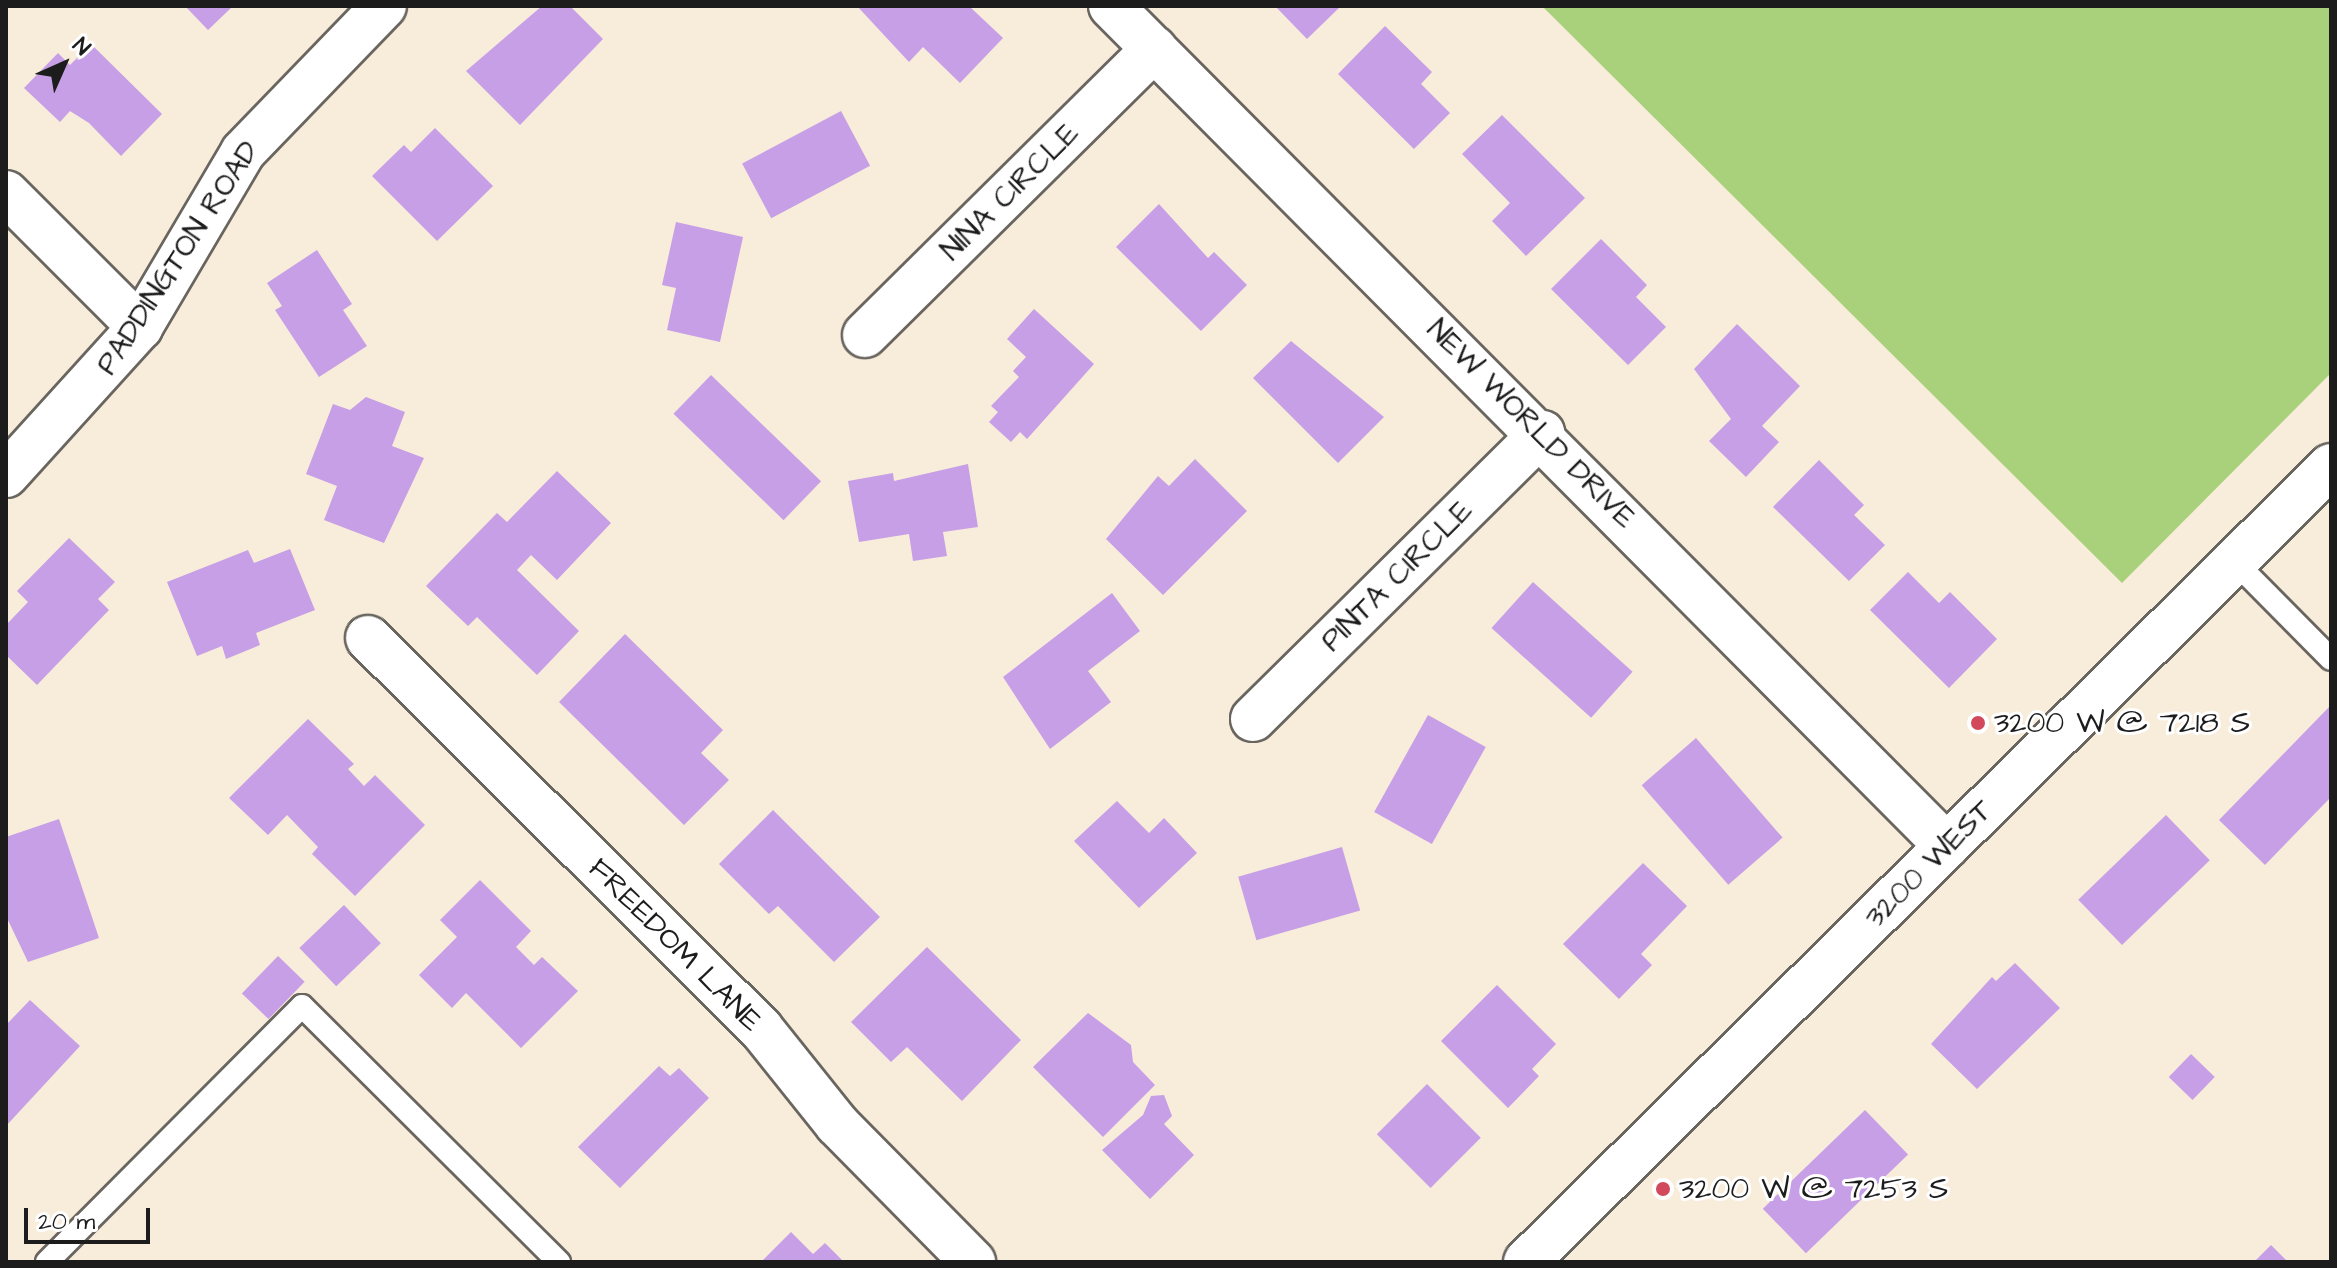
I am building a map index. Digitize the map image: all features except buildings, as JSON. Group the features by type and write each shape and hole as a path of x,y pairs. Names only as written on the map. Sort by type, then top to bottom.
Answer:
{"street":[{"name":"PADDINGTON ROAD","path":"6,475 140,327 243,152 384,6"},
{"name":"NEW WORLD DRIVE","path":"1111,6 1542,433 1947,846"},
{"name":"NINA CIRCLE","path":"865,335 1154,49"},
{"path":"6,193 140,327"},
{"name":"PINTA CIRCLE","path":"1253,719 1542,433"},
{"name":"3200 WEST","path":"1526,1262 2331,466"},
{"name":"FREEDOM LANE","path":"368,638 761,1029 837,1124 973,1262"}],"lane":[{"path":"2235,562 2331,659"},
{"path":"47,1262 302,1006 559,1262"}],"green space":[{"path":"1542,6 2331,6 2331,373 2122,583"}],"place":[{"name":"3200 W @ 7218 S","path":"1978,723"},
{"name":"3200 W @ 7253 S","path":"1663,1189"}]}
